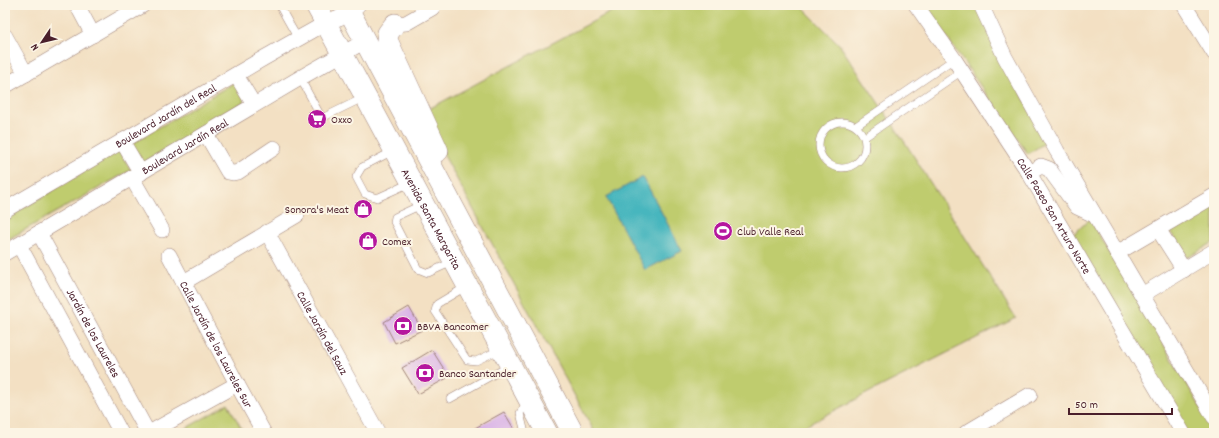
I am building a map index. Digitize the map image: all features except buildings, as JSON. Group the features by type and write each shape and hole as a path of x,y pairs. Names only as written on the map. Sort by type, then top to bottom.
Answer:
{"main road":[{"name":"Avenida Santa Margarita","path":"351,7 365,41 573,433"},
{"name":"Avenida Santa Margarita","path":"321,14 547,433"},
{"path":"395,24 388,33 387,40 461,198 463,226"},
{"path":"423,204 429,207 433,212 457,249 462,251 474,246"}],"street":[{"path":"76,5 93,35"},
{"path":"5,86 143,5"},
{"path":"395,24 402,14 417,5"},
{"path":"395,24 406,24 432,8 434,5"},
{"name":"Calle Paseo San Arturo Norte","path":"916,5 1030,173 1183,433"},
{"path":"981,5 1005,57 1057,151 1214,417"},
{"path":"1185,5 1214,53"},
{"name":"Boulevard Jardín del Real","path":"5,210 298,40 321,14 339,18 351,7"},
{"path":"5,36 26,74"},
{"name":"Boulevard Jardín Real","path":"5,253 342,53 365,41"},
{"path":"236,75 254,105"},
{"path":"206,134 228,172 232,173 238,172 274,148"},
{"path":"122,141 162,230"},
{"path":"1030,173 1040,166 1049,168 1077,207 1094,215"},
{"path":"1117,253 1214,196"},
{"path":"184,282 297,215"},
{"path":"1158,229 1184,270"},
{"name":"Calle Jardín del Sauz","path":"267,232 378,433"},
{"name":"Jardín de los Laureles","path":"39,233 149,433"},
{"name":"Jardín de los Laureles","path":"19,245 121,433"},
{"path":"1142,295 1214,251"},
{"name":"Calle Jardín de los Laureles Sur","path":"169,255 236,384 264,433"},
{"path":"39,282 59,269"},
{"path":"52,307 72,294"},
{"path":"149,433 236,384"},
{"path":"970,432 989,427 1030,396"}],"lane":[{"path":"279,5 298,40"},
{"path":"856,126 958,65"},
{"path":"865,137 958,65"},
{"path":"300,78 322,118 366,97"},
{"path":"845,121 856,126 865,137 866,149 861,160 851,168 839,169 828,164 820,154 818,142 823,130 833,123 845,121"},
{"path":"394,151 362,167 356,177 365,194 377,198 412,182"},
{"path":"423,204 395,217 394,222 418,269 428,273 454,261"},
{"path":"467,286 437,304 435,311 467,360 476,361 506,357"},
{"path":"450,399 506,357"},
{"path":"525,433 520,413 529,399"}],"green space":[{"name":"Club Valle Real","path":"624,5 800,5 839,44 906,144 1016,318 792,433 595,433 421,113"},
{"path":"924,5 977,5 1046,142 1028,154"},
{"path":"235,82 245,101 142,164 131,144"},
{"path":"119,151 131,170 5,241 5,219"},
{"path":"1214,206 1214,242 1187,258 1170,231"},
{"path":"1090,219 1214,430 1214,433 1186,433 1069,238"},
{"path":"228,404 244,433 178,433"}],"water":[{"path":"643,177 682,251 645,270 606,197"}],"place":[{"name":"Oxxo","path":"317,119"},
{"name":"Sonora's Meat","path":"363,209"},
{"name":"Club Valle Real","path":"723,231"},
{"name":"Comex","path":"368,241"},
{"name":"BBVA Bancomer","path":"403,326"},
{"name":"Banco Santander","path":"425,373"}]}
